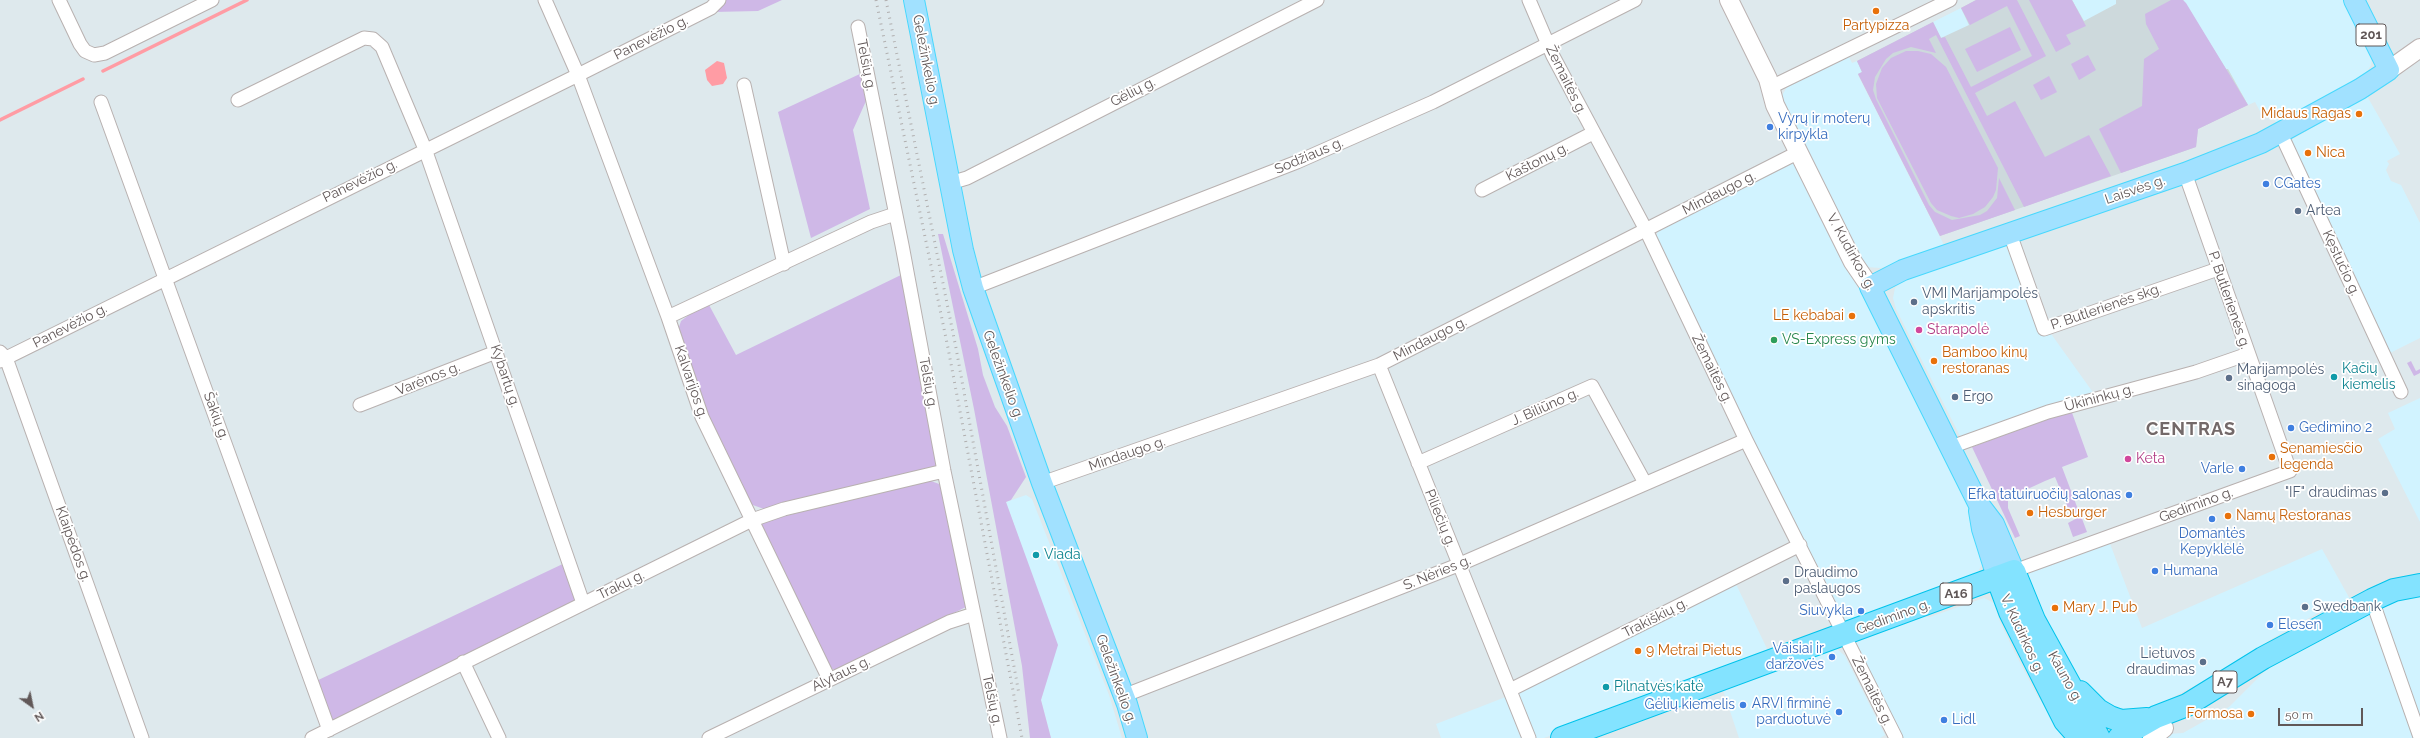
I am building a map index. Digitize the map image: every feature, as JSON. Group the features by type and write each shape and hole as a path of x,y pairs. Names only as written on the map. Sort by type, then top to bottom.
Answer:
{"highway":[{"name":"Gedimino g.","path":"1562,738 1845,635 2005,574"},
{"name":"Kauno g.","path":"2005,574 2021,593 2058,667 2099,738"},
{"name":"V. Kudirkos g.","path":"2005,574 2010,612 2068,730 2080,738"},
{"name":"A7","path":"2158,728 2188,705 2263,658 2372,600 2394,590 2420,585"},
{"path":"2058,667 2084,697 2110,717 2158,728"},
{"path":"2119,738 2158,728"},
{"path":"2145,738 2158,728"}],"main road":[{"name":"Geležinkelio g.","path":"914,0 950,183 973,288 1042,483 1123,696 1137,738"},
{"name":"V. Kudirkos g.","path":"1729,0 1771,87 1775,105 1857,267 1870,287 1978,503 1982,529 2005,574"},
{"name":"201","path":"2354,0 2389,70"},
{"path":"2389,70 2420,48"},
{"name":"Laisvės g.","path":"1870,287 1897,272 2185,173 2281,134 2389,70"},
{"path":"1857,267 1879,274 1897,272"}],"street":[{"path":"60,0 80,44 89,54 105,53 212,0"},
{"name":"Kalvarijos g.","path":"545,0 578,75 668,317 702,417 830,679"},
{"name":"Panevėžio g.","path":"2,357 578,75 711,8 719,0"},
{"name":"Gėlių g.","path":"950,183 967,178 1317,0"},
{"name":"Žemaitės g.","path":"1528,0 1548,44 1593,133 1646,230 1746,440 1896,738"},
{"name":"Sodžiaus g.","path":"973,288 1296,162 1433,102 1636,0"},
{"path":"1771,87 1950,0"},
{"name":"Telšių g.","path":"858,27 944,471 1000,738"},
{"name":"Kybartų g.","path":"238,100 364,38 373,39 382,47 425,149 583,603"},
{"path":"744,85 784,264"},
{"name":"Šakių g.","path":"101,102 329,730"},
{"name":"Kaštonų g.","path":"1482,190 1593,133"},
{"name":"Kęstučio g.","path":"2281,134 2401,392"},
{"name":"Mindaugo g.","path":"1042,483 1379,365 1799,152"},
{"name":"P. Butlerienės g.","path":"2185,173 2290,471"},
{"path":"668,317 871,222 895,214"},
{"name":"P. Butlerienės skg.","path":"2010,234 2044,328 2218,269"},
{"name":"Varėnos g.","path":"360,406 496,352"},
{"name":"Ūkininkų g.","path":"1951,447 2048,412 2196,372 2248,354"},
{"name":"Klaipėdos g.","path":"2,357 142,738"},
{"name":"Piliečių g.","path":"1379,365 1458,565 1529,738"},
{"name":"J. Biliūno g.","path":"1418,463 1592,386 1645,483"},
{"name":"S. Nėries g.","path":"1123,696 1458,565 1746,440"},
{"name":"Trakų g.","path":"312,738 752,520 784,509 944,471"},
{"name":"Gedimino g.","path":"2005,574 2290,471"},
{"name":"Trakiškių g.","path":"1510,690 1800,545"},
{"path":"2372,600 2420,737"},
{"name":"Alytaus g.","path":"709,738 949,622 974,614"},
{"path":"463,662 499,738"}],"shaded area":[{"path":"724,0 782,0 758,11 713,12"},
{"path":"1976,0 2072,0 2084,21 2116,4 2116,0 2183,0 2226,69 2228,69 2248,105 2198,129 2196,147 1940,236 1858,74 1862,72 1857,61 1933,22 1941,38 1969,25 1961,8"},
{"path":"1976,0 2017,0 2046,56 1975,93 1987,116 2015,101 2045,157 2089,135 2111,176 2024,207 1936,35 1929,39 1936,53 1911,47 1893,53 1886,59 1875,77 1873,90 1876,99 1929,205 1935,212 1952,220 1980,215 1987,211 1997,198 1999,178 2015,210 1940,236 1858,74 1862,72 1857,61 1933,22 1941,38 1945,37 1971,87 2032,56 2007,6 1970,25 1961,8"},
{"path":"2029,0 2072,0 2086,26 2066,35 2071,44 2056,52"},
{"path":"2072,0 2116,0 2116,4 2084,22"},
{"path":"2171,0 2183,0 2186,3 2248,105 2198,129 2196,147 2121,173 2099,129 2142,106 2144,59 2159,49 2146,24 2145,14"},
{"path":"2183,0 2348,0 2373,52 2371,65 2364,77 2277,124 2269,111 2261,113 2255,102 2248,105 2228,69 2226,70"},
{"path":"1961,8 1970,25 1941,39 1933,22"},
{"path":"2010,27 2021,50 1977,72 1965,49"},
{"path":"1906,51 1918,51 1931,54 1946,67 1998,168 1996,190 1993,197 1985,207 1973,214 1959,218 1951,216 1937,210 1931,203 1877,98 1876,84 1882,68 1891,58"},
{"path":"2088,55 2096,70 2079,80 2071,64"},
{"path":"1849,57 1852,63 1857,61 1862,72 1858,75 1945,247 1881,268 1866,267 1858,258 1780,99 1787,87"},
{"path":"717,61 724,63 727,78 723,84 712,86 707,80 705,70"},
{"path":"862,73 866,101 853,130 870,209 811,238 778,112"},
{"path":"2049,76 2057,92 2041,100 2033,85"},
{"path":"2367,96 2400,154 2387,161 2389,164 2386,170 2391,181 2401,185 2420,223 2420,338 2384,356 2286,143"},
{"path":"1795,161 1929,426 1972,515 1984,560 1977,574 1849,624 1843,621 1803,541 1721,375 1656,238 1658,231"},
{"path":"938,234 943,234 978,349 983,375 995,407 1007,426 1026,477 1011,500 1006,502 1058,645 1041,700 1051,738 1030,738 1022,666 974,409"},
{"path":"2014,239 2049,331 2097,398 1962,440 1896,309 1893,298 1895,288 1906,277"},
{"path":"903,274 937,465 934,468 764,509 750,504 707,418 678,330 681,321 690,314 709,305 736,355"},
{"path":"2411,361 2416,371 2420,369 2420,373 2414,376 2407,363"},
{"path":"2420,398 2420,522 2378,439 2395,429 2388,413"},
{"path":"2071,410 2088,457 2062,467 2079,512 2071,515 2055,477 2045,481 2008,498 2008,508 2020,536 2015,538 1972,447"},
{"path":"928,480 942,485 968,606 841,668 835,670 830,668 762,527 761,522"},
{"path":"1026,495 1032,499 1109,695 1122,738 1051,738 1041,700 1057,645 1006,502"},
{"path":"2081,516 2087,532 2073,537 2068,523"},
{"path":"2109,541 2142,628 2322,549 2351,601 2329,612 2318,613 2268,641 2259,650 2136,717 2126,717 2080,686 2021,573"},
{"path":"569,561 583,603 329,730 312,683"},
{"path":"1735,582 1771,657 1544,738 1441,738 1436,724 1516,693"},
{"path":"2420,595 2420,738 2162,738 2168,734 2183,733 2229,707 2274,662 2385,605"},
{"path":"1984,598 1994,603 2000,622 2014,651 2038,697 2051,715 2064,738 1902,738 1856,642 1860,637 1919,617 1930,617"},
{"path":"1836,648 1845,656 1885,735 1880,738 1739,738 1722,687"}],"waterway":[{"path":"103,71 247,0"},
{"path":"0,120 83,79"}],"railway":[{"path":"876,0 948,348 1022,738"},
{"path":"886,0 956,348 1019,694"}],"place":[{"name":"Partypizza","path":"1876,11"},
{"name":"Midaus Ragas","path":"2359,114"},
{"name":"Vyrų ir moterų kirpykla","path":"1770,127"},
{"name":"Nica","path":"2308,153"},
{"name":"CGates","path":"2266,184"},
{"name":"Artea","path":"2298,211"},
{"name":"VMI Marijampolės apskritis","path":"1914,302"},
{"name":"LE kebabai","path":"1852,316"},
{"name":"Starapolė","path":"1919,330"},
{"name":"VS-Express gyms","path":"1774,340"},
{"name":"Bamboo kinų restoranas","path":"1934,361"},
{"name":"Kačių kiemelis","path":"2334,377"},
{"name":"Marijampolės sinagoga","path":"2229,378"},
{"name":"Ergo","path":"1955,397"},
{"name":"Gedimino 2","path":"2291,428"},
{"name":"Senamiesčio legenda","path":"2272,457"},
{"name":"Keta","path":"2128,459"},
{"name":"Varle","path":"2242,469"},
{"name":"\"IF\" draudimas","path":"2385,493"},
{"name":"Efka tatuiruočių salonas","path":"2129,495"},
{"name":"Hesburger","path":"2030,513"},
{"name":"Namų Restoranas","path":"2228,516"},
{"name":"Domantės Kepyklėlė","path":"2212,519"},
{"name":"Viada","path":"1036,555"},
{"name":"Humana","path":"2155,571"},
{"name":"Draudimo paslaugos","path":"1786,581"},
{"name":"Swedbank","path":"2305,607"},
{"name":"Mary J. Pub","path":"2055,608"},
{"name":"Siuvykla","path":"1861,611"},
{"name":"Elesen","path":"2270,625"},
{"name":"9 Metrai Pietus","path":"1638,651"},
{"name":"Vaisiai ir daržovės","path":"1832,657"},
{"name":"Lietuvos draudimas","path":"2203,662"},
{"name":"Pilnatvės katė","path":"1606,687"},
{"name":"Gėlių kiemelis","path":"1743,705"},
{"name":"ARVI firminė parduotuvė","path":"1839,712"},
{"name":"Formosa","path":"2251,714"},
{"name":"Lidl","path":"1944,720"}],"district":[{"name":"CENTRAS","path":"2191,430"}]}
